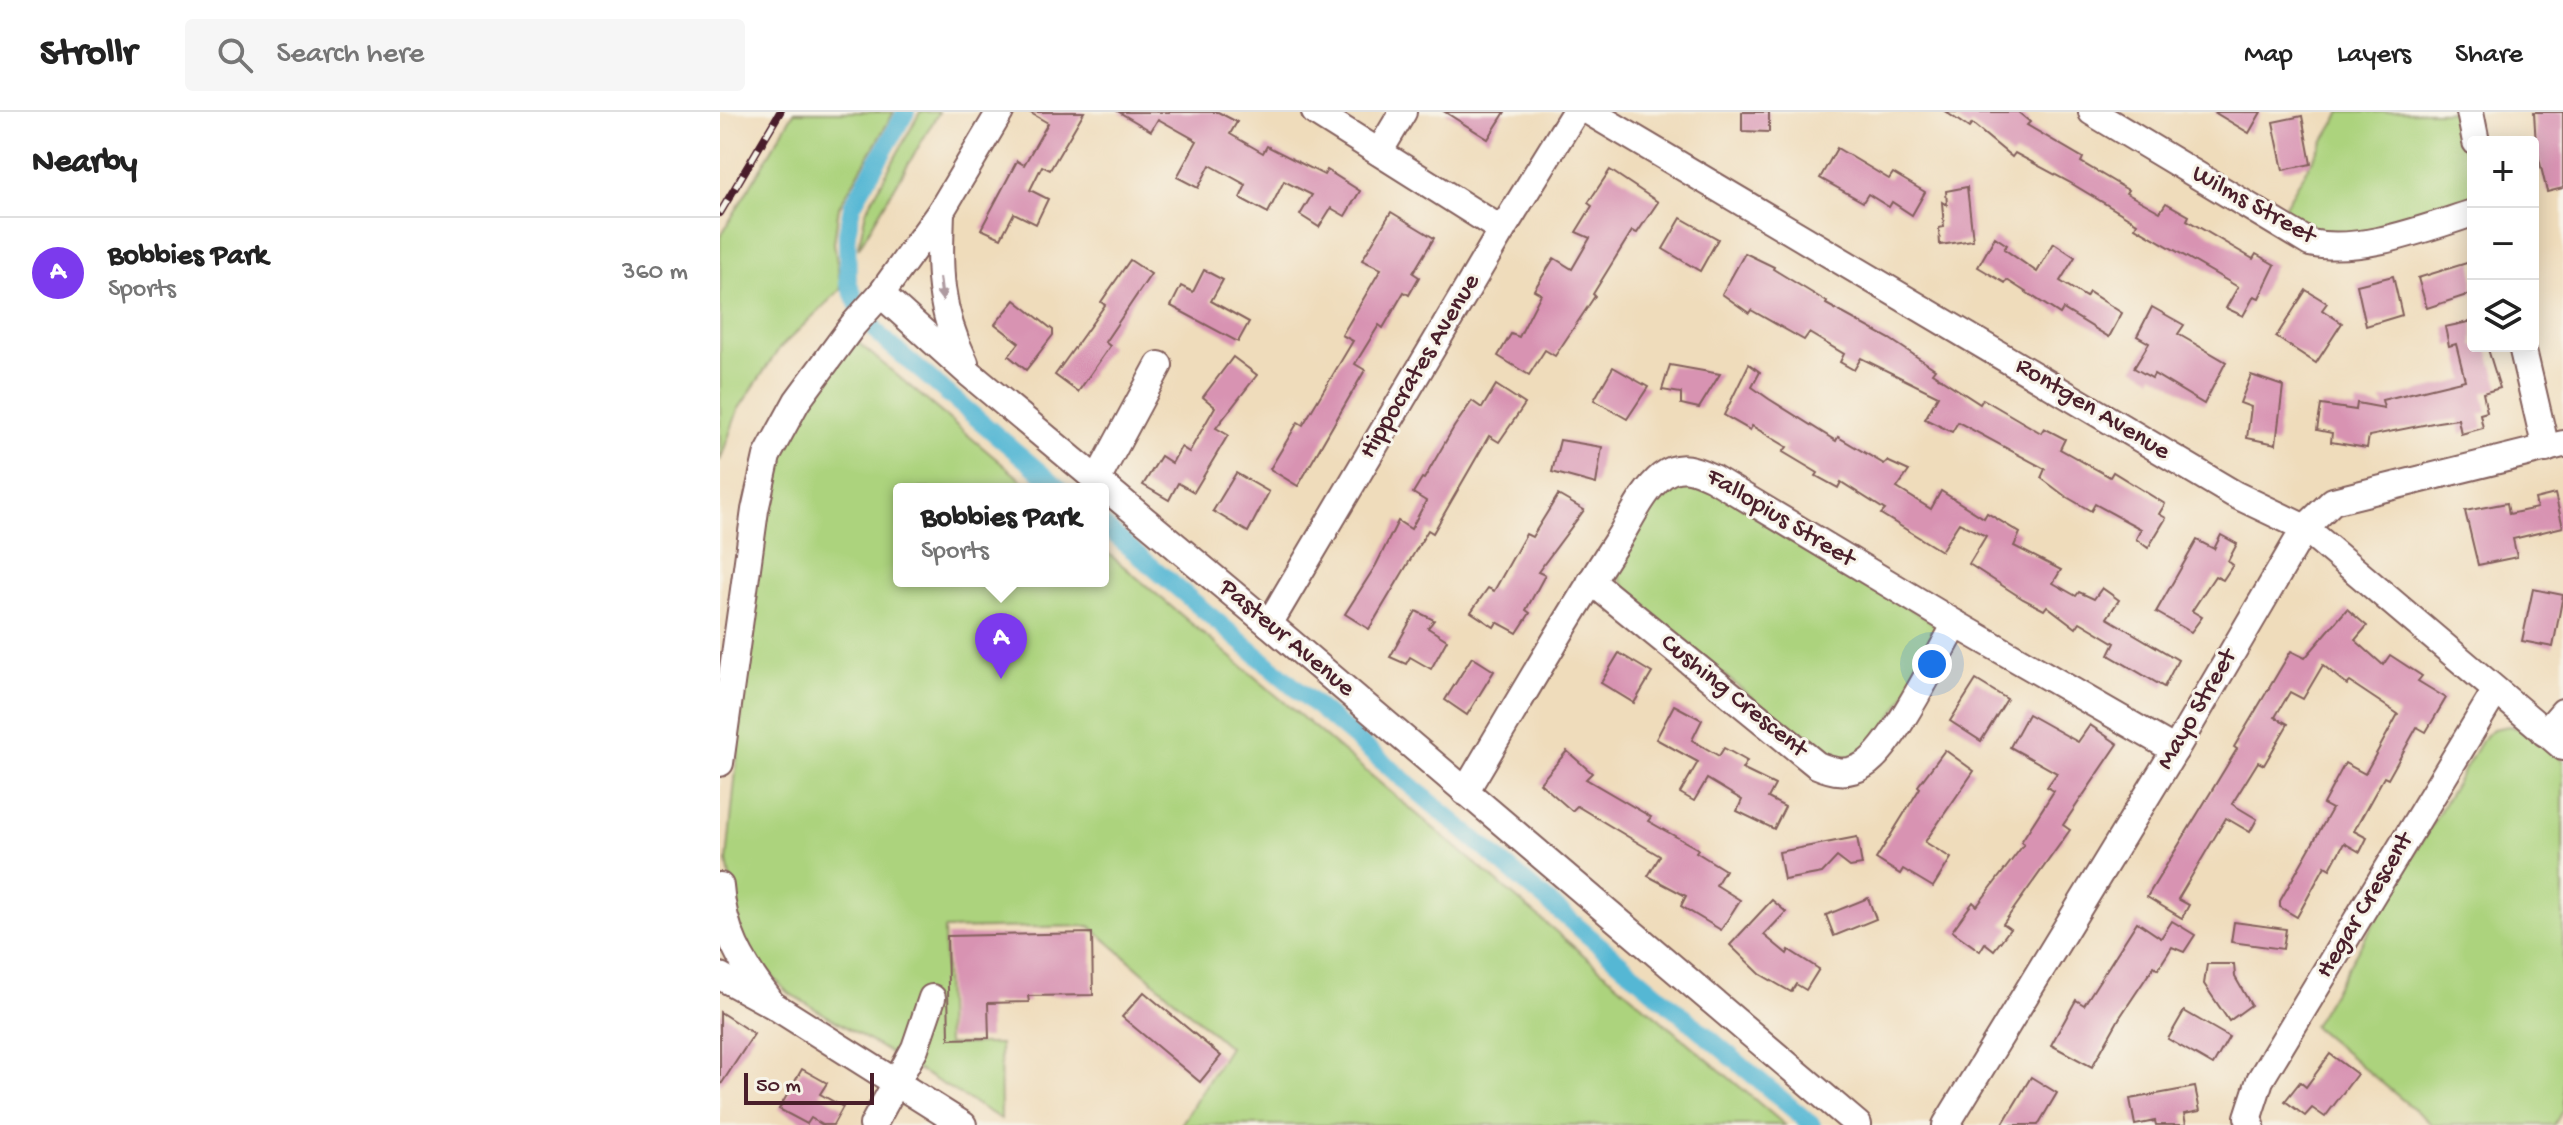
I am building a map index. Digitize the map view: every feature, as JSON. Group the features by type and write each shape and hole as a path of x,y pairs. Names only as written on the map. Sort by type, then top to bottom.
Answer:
{"street":[{"path":"720,763 755,510 767,456 797,401 941,211 1000,112"},
{"path":"1315,112 1502,230"},
{"path":"1379,152 1403,112"},
{"name":"Hippocrates Avenue","path":"1269,624 1575,112"},
{"name":"Rontgen Avenue","path":"1590,112 2234,494 2305,528 2554,740"},
{"name":"Wilms Street","path":"2092,112 2310,243 2340,246 2359,243 2467,215"},
{"path":"2470,112 2475,136"},
{"path":"941,211 939,262 944,308 951,334 971,375"},
{"name":"Pasteur Avenue","path":"879,296 1101,483"},
{"path":"2524,352 2554,446"},
{"path":"1097,480 1159,365"},
{"name":"Mayo Street","path":"1946,1125 2175,750 2305,528 2333,501 2554,446"},
{"name":"Fallopius Street","path":"1465,792 1591,581 1662,476 1680,468 1693,468 2175,750"},
{"name":"Pasteur Avenue","path":"1109,490 1858,1125"},
{"name":"Cushing Crescent","path":"1591,581 1817,765 1831,771 1848,772 1875,757 1890,738 1956,624"},
{"name":"Hegar Crescent","path":"2251,1125 2248,1117 2260,1080 2495,692"},
{"path":"2554,740 2563,712"},
{"path":"720,886 723,915 732,942 741,962 773,1005"},
{"path":"720,976 773,1005 963,1125"},
{"path":"873,1125 915,1048 932,998"}],"green space":[{"path":"794,112 894,112 839,207 834,243 841,289 779,349 738,410 720,461 720,237"},
{"path":"920,112 939,112 858,249 866,211"},
{"path":"2341,112 2466,112 2471,136 2467,136 2467,204 2462,209 2352,236 2327,237 2280,214"},
{"path":"855,340 1025,483 893,483 893,587 1109,587 1109,554 1785,1125 1181,1125 1229,1047 1090,926 944,929 947,1044 1000,1044 1001,1119 787,992 758,962 739,931 727,861 763,497 779,442"},
{"path":"1692,475 1935,624 1936,644 1869,755 1831,763 1633,600 1626,590 1619,571 1624,550 1636,526 1663,483"},
{"path":"2509,726 2528,731 2563,760 2563,1110 2554,1125 2433,1125 2313,1026 2481,741 2493,729"}],"building":[{"path":"1029,112 1084,112 1050,170 1042,166 1030,190 1048,199 1036,224 1014,213 1001,238 981,229 1017,161 1024,165 1048,123"},
{"path":"1119,112 1218,112 1237,122 1230,134 1263,153 1267,146 1324,175 1327,170 1360,191 1345,216 1331,208 1319,227 1300,215 1312,195 1284,181 1268,213 1240,198 1246,185 1210,165 1198,188 1177,177 1197,141 1158,119 1151,131"},
{"path":"1445,112 1505,112 1488,139"},
{"path":"1742,112 1769,112 1769,132 1742,131"},
{"path":"1946,112 2018,112 2030,122 2027,125 2083,158 2081,162 2128,190 2126,193 2160,212 2166,203 2189,216 2187,220 2253,259 2256,254 2275,265 2259,298 2254,296 2243,316 2226,308 2238,287 2135,227 2137,223 2069,182 2015,153 2012,157 1972,124 1969,128"},
{"path":"2214,112 2261,112 2249,133"},
{"path":"2534,112 2563,112 2563,188 2547,192 2539,159 2539,136 2535,136"},
{"path":"2302,116 2311,164 2283,170 2273,122"},
{"path":"1837,148 1889,179 1893,173 1925,192 1912,215 1892,202 1889,207 1868,194 1863,202 1820,178"},
{"path":"1610,170 1658,202 1637,233 1632,231 1593,294 1595,296 1555,356 1545,350 1529,375 1498,356 1511,334 1519,337 1541,294 1534,290 1554,258 1572,269 1590,238 1576,232 1592,206 1588,203"},
{"path":"1967,187 1973,240 1940,245 1939,228 1944,227 1942,202 1947,205 1946,191"},
{"path":"1391,212 1434,238 1413,273 1419,277 1409,295 1404,292 1383,328 1379,325 1355,364 1365,370 1298,486 1270,469 1298,422 1303,425 1353,341 1342,335 1381,269 1362,260"},
{"path":"1681,218 1718,239 1700,271 1663,249"},
{"path":"1995,237 2007,245 2004,249 2037,272 2054,243 2075,257 2060,281 2086,297 2089,292 2122,313 2109,337 2063,309 2060,314 2007,280 2005,283 1978,267"},
{"path":"1745,253 1774,267 1826,304 1890,339 1935,369 1932,373 1980,404 1983,399 2041,433 2044,428 2065,439 2060,449 2110,477 2113,472 2165,504 2159,514 2166,518 2148,548 2136,539 2141,529 2095,504 2091,511 2065,496 2041,478 2045,469 1958,422 1952,432 1925,419 1938,396 1861,358 1854,370 1840,362 1844,354 1809,333 1804,340 1751,310 1749,313 1722,294"},
{"path":"1130,260 1151,274 1105,342 1110,346 1078,392 1055,375 1105,305 1101,302"},
{"path":"2467,263 2467,295 2427,308 2418,278"},
{"path":"1204,270 1223,280 1211,301 1249,322 1238,342 1171,306 1181,286 1193,292"},
{"path":"2393,276 2402,315 2366,326 2357,285"},
{"path":"2306,290 2327,303 2322,310 2342,323 2316,363 2276,337"},
{"path":"1015,300 1053,330 1053,335 1026,370 1009,356 1019,343 995,324"},
{"path":"2152,307 2184,325 2178,334 2226,362 2204,404 2154,374 2152,378 2134,368 2149,343 2137,336"},
{"path":"2467,322 2467,352 2489,352 2500,388 2483,393 2487,412 2480,414 2483,428 2461,434 2458,419 2438,422 2369,436 2367,448 2331,442 2332,433 2317,430 2321,405 2356,410 2357,403 2384,408 2382,400 2465,380 2456,344 2449,346 2445,327"},
{"path":"1233,357 1257,375 1216,428 1228,435 1194,492 1178,483 1169,500 1143,485 1161,456 1172,463 1181,447 1189,452 1215,407 1203,397"},
{"path":"1749,364 1760,372 1752,387 1769,399 1836,441 1838,437 1884,464 1887,461 1909,471 1897,488 1931,509 1941,491 1984,518 1987,513 2020,533 2014,546 2061,570 2053,583 2076,596 2079,592 2094,599 2102,588 2119,600 2107,618 2178,660 2164,687 2109,655 2115,643 2080,622 2076,628 2047,606 2044,610 2023,599 1969,564 1986,536 1959,523 1941,551 1881,514 1885,510 1841,482 1838,488 1816,476 1818,473 1783,452 1787,447 1752,426 1750,430 1724,415"},
{"path":"1670,365 1720,374 1699,408 1681,404 1681,393 1662,390"},
{"path":"1613,367 1648,387 1627,419 1594,400"},
{"path":"2251,375 2283,386 2276,444 2247,438 2251,407 2240,403"},
{"path":"1496,385 1525,404 1499,442 1489,436 1433,533 1428,530 1369,629 1345,614 1376,565 1398,521 1411,529 1426,501 1413,493 1454,427 1472,401 1482,408"},
{"path":"1560,440 1602,447 1596,484 1552,472"},
{"path":"1236,473 1269,492 1248,532 1213,511"},
{"path":"2555,494 2563,527 2513,539 2517,557 2478,565 2465,511 2507,503 2509,514 2537,508 2535,499"},
{"path":"1558,495 1584,510 1538,572 1545,575 1526,610 1530,613 1517,633 1497,622 1494,627 1471,612 1488,588 1494,591 1526,534 1532,537"},
{"path":"2221,535 2237,544 2228,561 2233,565 2223,580 2215,576 2192,611 2202,617 2191,632 2156,612 2197,540 2214,549"},
{"path":"2533,589 2563,595 2553,647 2522,641"},
{"path":"2347,609 2367,626 2355,640 2383,665 2390,655 2422,676 2418,681 2446,698 2426,732 2417,727 2388,779 2384,777 2354,831 2367,838 2360,852 2344,843 2330,869 2325,866 2297,917 2280,907 2280,901 2332,809 2323,804 2345,763 2365,774 2398,714 2350,682 2347,685 2323,665 2303,699 2290,692 2275,717 2288,724 2264,765 2258,762 2232,804 2257,819 2250,832 2226,818 2178,899 2189,905 2182,918 2147,897 2237,749 2234,747 2291,651 2305,658"},
{"path":"1416,611 1434,620 1428,628 1447,640 1431,669 1410,657 1406,664 1390,657"},
{"path":"1619,653 1652,673 1634,703 1601,683"},
{"path":"1472,657 1494,671 1467,715 1445,700"},
{"path":"1976,680 2007,699 1981,741 1950,721"},
{"path":"1674,705 1702,720 1692,740 1719,756 1724,748 1747,761 1742,769 1775,785 1768,798 1785,807 1774,829 1737,811 1742,800 1707,779 1694,801 1680,793 1698,762 1656,739"},
{"path":"2028,714 2078,742 2090,725 2118,744 2063,825 2070,830 2003,924 2010,929 1994,950 1985,943 1980,951 1952,931 1973,902 1977,906 2024,844 2021,842 2054,791 2047,787 2057,773 2010,747"},
{"path":"1945,750 1974,771 1925,842 1951,858 1933,887 1903,869 1900,874 1876,859 1920,788 1918,786"},
{"path":"1567,751 1592,773 1586,779 1651,817 1648,821 1698,849 1696,852 1725,870 1716,885 1740,900 1721,930 1681,906 1686,896 1648,876 1660,856 1577,806 1572,811 1540,783"},
{"path":"1857,837 1862,865 1850,867 1837,857 1822,873 1784,880 1779,852"},
{"path":"1868,898 1876,919 1834,936 1826,915"},
{"path":"1772,900 1786,912 1764,935 1787,954 1789,950 1819,969 1806,990 1796,984 1791,992 1760,974 1730,945"},
{"path":"2172,921 2195,935 2184,952 2172,947 2158,969 2154,966 2092,1067 2051,1045 2076,1000 2084,1005 2137,922 2161,938"},
{"path":"2234,922 2286,929 2283,949 2231,942"},
{"path":"1092,933 1093,995 1028,996 1029,1002 988,1003 989,1038 949,1039 947,936"},
{"path":"2207,964 2234,964 2235,977 2251,1005 2229,1021 2204,984"},
{"path":"1144,992 1221,1056 1200,1082 1122,1017"},
{"path":"2184,1011 2229,1037 2213,1065 2168,1039"},
{"path":"720,1012 754,1034 720,1086"},
{"path":"2330,1054 2357,1074 2325,1117 2312,1108 2305,1116 2285,1101 2300,1082 2306,1087"},
{"path":"802,1069 827,1083 820,1094 843,1107 833,1125 823,1125 811,1118 807,1124 779,1109"},
{"path":"2031,1077 2057,1093 2038,1125 2002,1125"},
{"path":"2195,1087 2200,1111 2184,1114 2186,1125 2156,1125 2155,1121 2135,1125 2130,1099"}],"waterway":[{"path":"906,112 852,206 847,234 848,282 860,310 881,337 1053,483"},
{"path":"1109,530 1812,1125"}],"railway":[{"path":"720,213 780,112"}],"place":[{"name":"Bobbies Park","path":"1001,679"}]}
